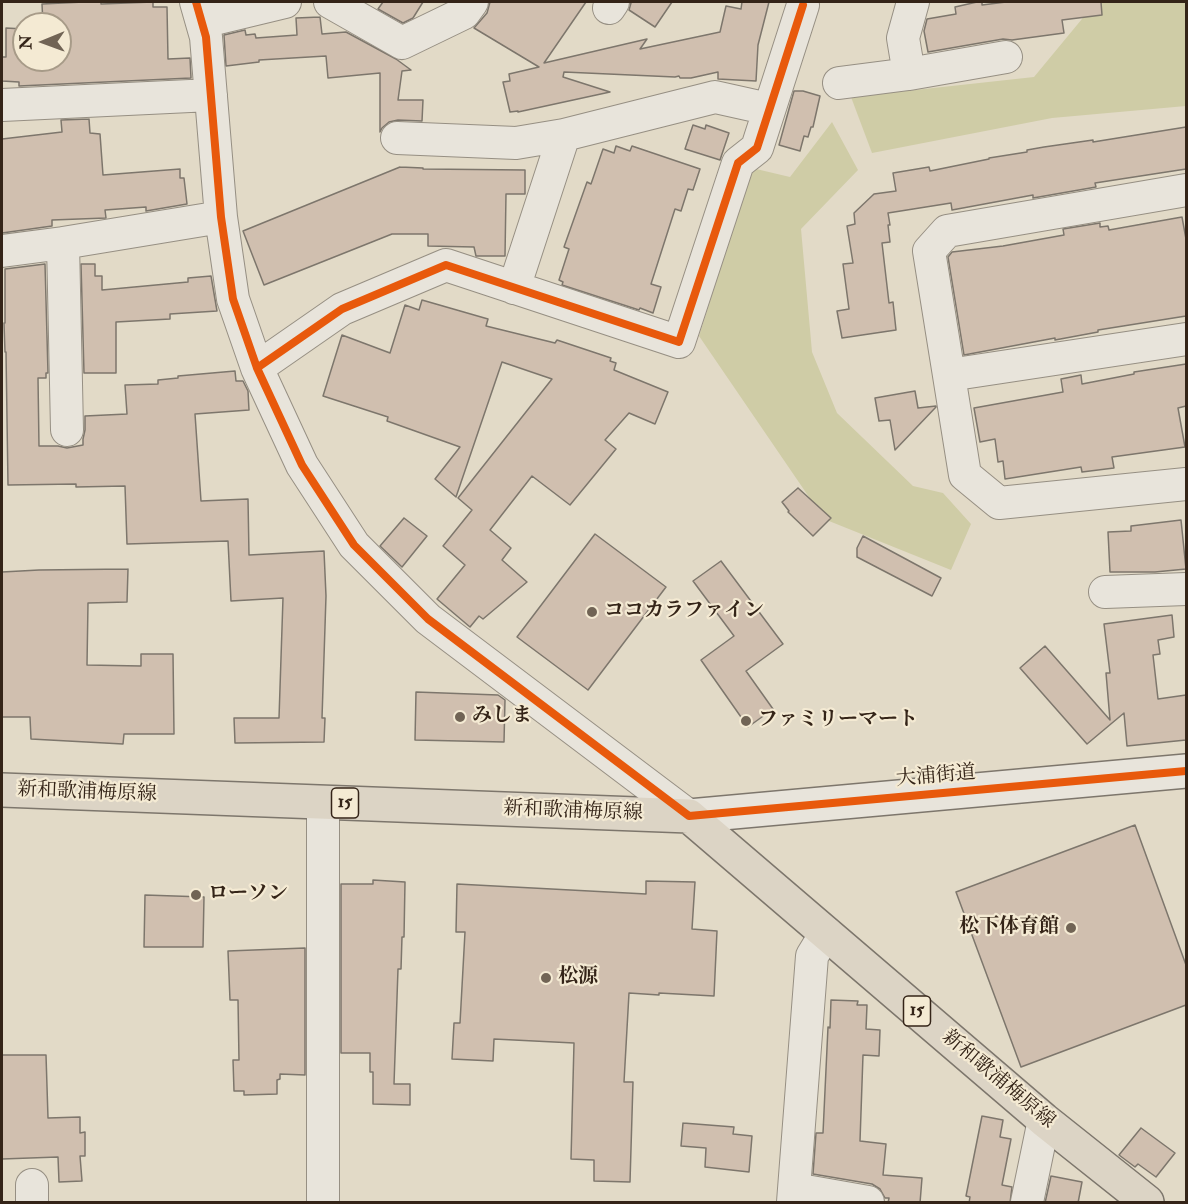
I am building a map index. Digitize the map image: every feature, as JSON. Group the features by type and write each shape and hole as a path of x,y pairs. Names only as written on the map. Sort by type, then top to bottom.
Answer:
{"main road":[{"name":"新和歌浦梅原線","path":"2,790 689,816 1044,1120 1147,1203"}],"street":[{"path":"285,2 199,12 206,37 221,218 233,299 257,368 302,465 354,545 428,619 689,816"},
{"path":"330,2 402,43 464,13 472,2"},
{"path":"909,74 903,38 913,2"},
{"path":"257,368 342,309 446,265 679,342 738,163 757,148 803,5"},
{"path":"839,82 909,74 1006,57"},
{"path":"2,105 211,95"},
{"path":"397,138 516,143 564,135 715,97 770,109"},
{"path":"514,288 564,135"},
{"path":"1186,190 947,231 928,251 965,475 999,503 1186,484"},
{"path":"2,251 221,218"},
{"path":"63,243 67,430"},
{"path":"949,375 1186,339"},
{"path":"1105,592 1186,589"},
{"name":"大浦街道","path":"689,816 1186,771"},
{"path":"322,1203 323,802"},
{"path":"826,933 812,956 793,1196 868,1203"},
{"path":"1027,1203 1044,1120"}],"shaded area":[{"path":"1096,2 1186,2 1186,106 1052,118 872,153 851,97 1034,77"},
{"path":"832,122 858,170 801,229 812,352 837,413 913,486 943,493 971,524 951,570 824,519 699,336 752,168 790,177"}],"building":[{"path":"153,2 153,7 167,7 168,59 190,58 191,78 19,86 19,82 2,81 2,57 6,57 6,28 12,28 12,72 72,72 72,12 42,12 42,4"},
{"path":"383,2 423,2 413,18 403,23 378,9"},
{"path":"490,2 586,2 544,63 647,39 640,49 720,32 726,6 741,9 742,2 769,2 758,45 756,81 718,79 718,72 680,78 679,76 564,72 563,77 610,92 510,112 503,82 510,81 509,74 539,67 474,28 487,13"},
{"path":"631,2 672,2 655,27 629,10"},
{"path":"982,2 982,5 1006,2 1101,2 1102,15 1062,20 1064,33 1012,40 1003,39 928,52 924,31 927,19 956,14 955,7"},
{"path":"320,17 322,34 346,32 396,59 411,70 402,71 398,100 423,100 422,121 389,122 380,132 380,73 328,78 326,56 259,60 259,62 226,66 224,35 245,30 246,35 255,34 256,38 297,35 296,18"},
{"path":"794,91 820,96 813,127 808,137 804,136 800,151 779,145"},
{"path":"89,119 90,133 100,134 103,175 180,169 180,178 184,178 187,204 146,211 146,207 105,210 106,218 52,220 52,226 2,233 2,139 62,132 61,120"},
{"path":"693,125 705,129 706,125 729,133 720,160 685,149"},
{"path":"1186,127 1186,169 1095,183 1096,187 1033,198 1033,195 952,210 951,203 888,213 890,242 882,243 889,303 893,302 896,330 842,338 837,311 849,309 843,264 853,263 847,226 855,224 854,213 874,194 896,191 893,173 929,167 930,171 1044,147 1093,140 1093,142"},
{"path":"616,146 630,151 632,146 700,169 693,190 688,189 681,211 675,209 651,284 661,287 653,313 562,285 563,282 559,280 569,249 564,247 587,182 591,184 603,149 614,153"},
{"path":"400,167 525,170 525,194 506,194 505,256 476,256 474,247 428,246 428,234 392,234 264,285 243,231"},
{"path":"1182,217 1186,239 1186,316 964,355 948,257 952,252 1064,235 1063,229 1100,223 1100,227 1108,226 1109,230"},
{"path":"45,264 48,373 46,373 46,378 38,378 39,446 67,448 83,445 85,416 127,414 125,385 158,384 158,380 178,378 178,376 235,371 236,381 243,381 248,391 249,410 195,414 201,501 248,499 249,555 324,551 326,596 322,718 325,718 324,742 235,743 234,718 279,718 283,598 231,601 228,541 127,544 125,486 8,485 5,269"},
{"path":"81,264 95,264 95,276 102,276 102,290 188,282 188,278 211,276 217,311 170,314 170,319 116,322 116,373 84,373"},
{"path":"422,300 488,319 486,326 555,343 557,340 611,358 610,361 616,363 614,370 668,392 655,424 629,413 605,440 616,449 570,505 532,476 490,530 511,548 502,560 527,582 483,619 479,616 470,627 437,599 465,565 443,546 472,510 458,498 552,379 502,362 456,497 435,479 460,447 387,421 388,417 323,396 342,335 390,353 405,305 419,310"},
{"path":"1186,364 1186,406 1178,408 1185,447 1112,457 1114,468 1082,472 1081,467 1005,479 1003,461 998,462 995,439 980,442 974,408 1063,392 1061,379 1081,375 1082,384 1134,374 1134,372"},
{"path":"915,391 918,408 936,407 895,450 890,420 879,421 875,398"},
{"path":"798,488 831,518 813,536 788,512 782,502"},
{"path":"404,518 427,536 402,567 380,546"},
{"path":"1181,520 1186,569 1110,572 1108,532 1131,531 1131,526"},
{"name":"ココカラファイン","path":"595,534 666,587 588,690 517,637"},
{"path":"863,536 941,578 932,596 857,557 857,548"},
{"path":"721,561 783,644 746,671 773,709 748,727 701,660 734,636 693,581"},
{"path":"128,569 127,602 88,603 87,665 141,666 141,654 173,654 174,734 124,734 123,744 31,739 30,717 2,717 2,572"},
{"path":"1172,615 1174,637 1158,640 1160,654 1153,655 1158,699 1186,695 1186,740 1127,746 1124,713 1087,744 1020,668 1045,646 1110,720 1106,673 1110,673 1104,624"},
{"name":"みしま","path":"416,692 498,695 505,700 504,742 415,740"},
{"name":"松下体育館","path":"1135,825 1186,965 1186,1005 1021,1067 956,892"},
{"path":"373,880 405,882 404,937 402,937 401,969 398,969 394,1084 410,1084 410,1105 373,1104 373,1072 370,1072 370,1053 341,1053 341,884 373,884"},
{"name":"松源","path":"646,881 695,882 692,929 717,931 714,996 629,993 624,1082 633,1082 630,1182 594,1181 594,1160 571,1159 574,1043 494,1039 493,1061 452,1059 454,1023 460,1023 465,932 456,932 457,884 646,894"},
{"path":"145,895 204,897 203,947 144,947"},
{"path":"305,948 305,1075 280,1074 280,1079 277,1080 277,1094 244,1095 244,1091 234,1091 233,1060 239,1060 238,1000 230,1000 228,951"},
{"path":"831,1000 858,1001 857,1005 867,1005 866,1029 880,1030 879,1056 863,1055 860,1141 886,1144 883,1175 922,1178 920,1203 888,1203 889,1198 885,1198 880,1189 872,1184 813,1174 816,1133 823,1133"},
{"path":"2,1055 46,1055 48,1118 80,1117 80,1133 85,1132 85,1156 80,1156 82,1181 59,1182 58,1157 2,1159"},
{"path":"982,1116 1003,1120 1000,1137 1011,1139 1002,1185 1012,1187 1010,1203 969,1203 970,1197 966,1196"},
{"path":"683,1123 734,1127 733,1134 752,1136 749,1172 705,1167 706,1148 681,1146"},
{"path":"1141,1128 1175,1153 1156,1177 1138,1164 1135,1167 1119,1155"},
{"path":"1051,1176 1082,1182 1078,1203 1045,1203"}],"cycle path":[{"path":"196,2 206,37 221,217 233,299 257,368 302,465 354,545 428,619 689,816 1186,771"},
{"path":"257,368 342,309 446,265 679,342 738,163 757,148 803,5"}],"place":[{"name":"ココカラファイン","path":"592,612"},
{"name":"みしま","path":"460,717"},
{"name":"ファミリーマート","path":"746,721"},
{"name":"ローソン","path":"196,895"},
{"name":"松下体育館","path":"1071,928"},
{"name":"松源","path":"546,978"}]}
